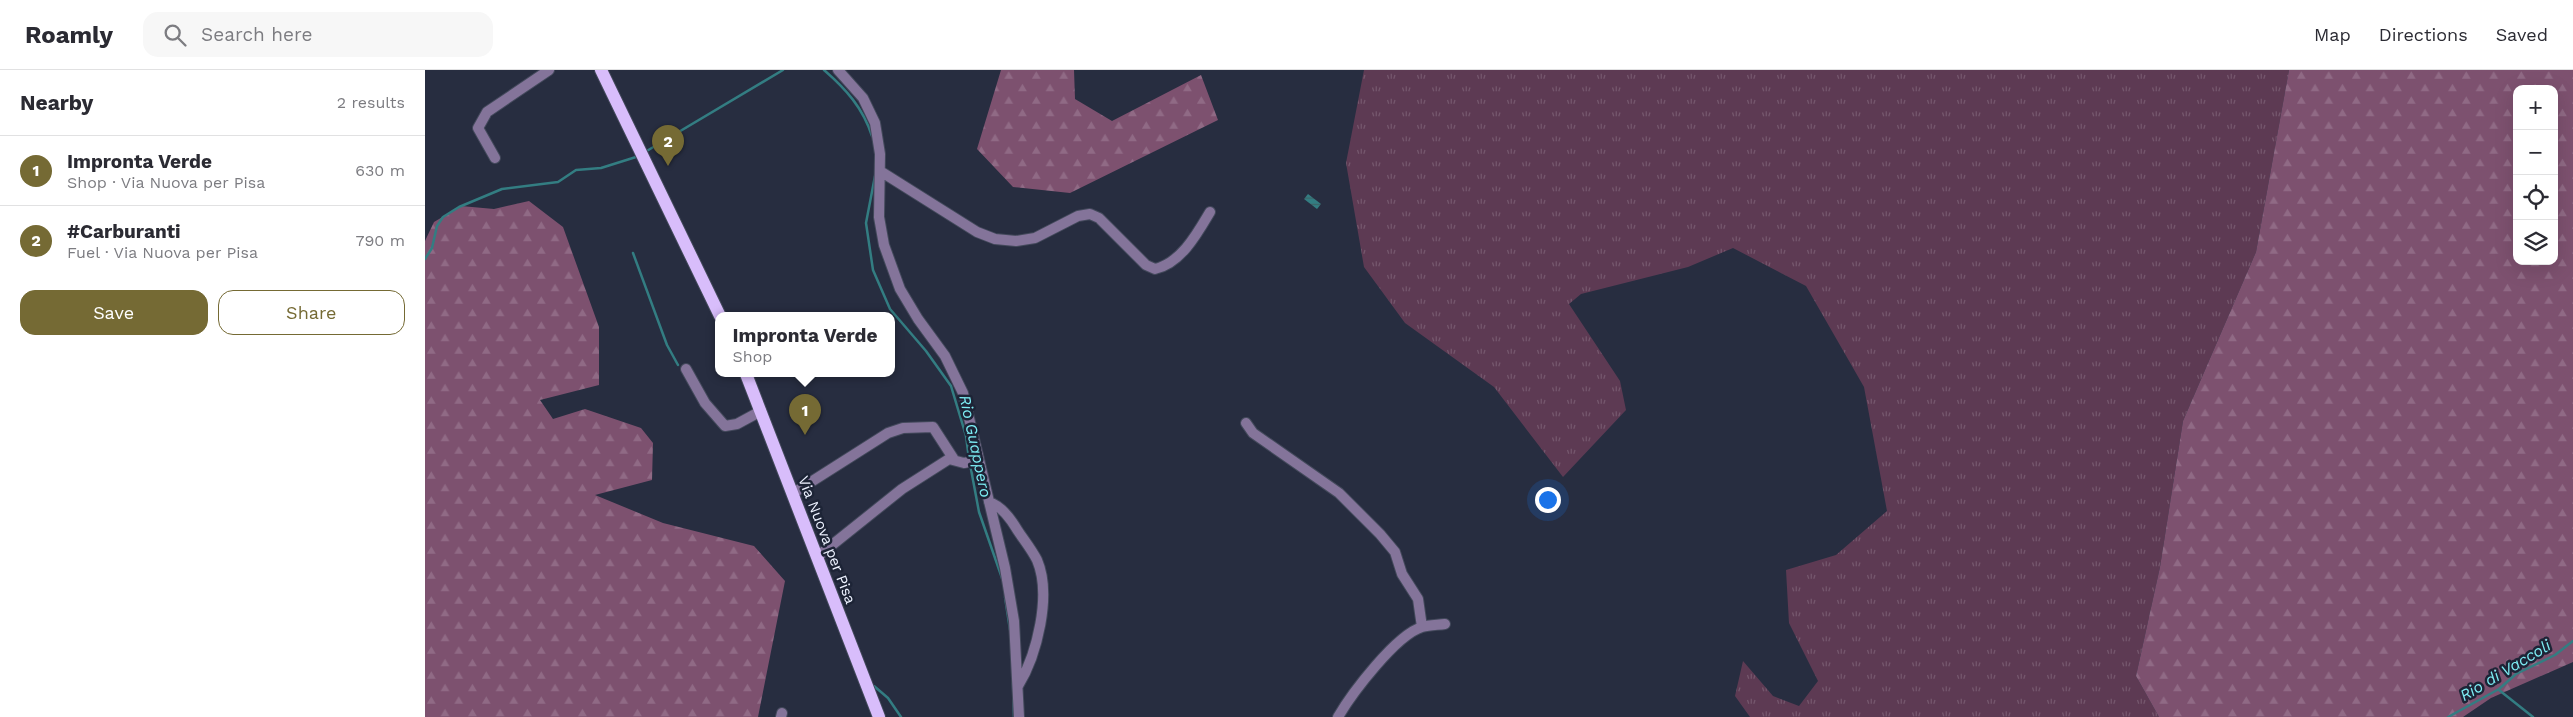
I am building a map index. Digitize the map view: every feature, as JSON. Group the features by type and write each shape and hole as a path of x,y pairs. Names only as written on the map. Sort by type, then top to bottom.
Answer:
{"main road":[{"path":"601,70 718,312"},
{"name":"Via Nuova per Pisa","path":"747,377 879,717"}],"street":[{"path":"495,158 479,128 481,120 487,112 549,70"},
{"path":"838,70 863,98 872,116 878,136 880,171 879,216 884,245 901,289 918,319 945,356 963,393 972,461 989,502 1005,568 1014,621 1019,717"},
{"path":"880,171 977,232 995,240 1016,242 1035,238 1078,216 1089,214 1099,218 1146,265 1155,269 1168,266 1195,237 1210,212"},
{"path":"686,369 705,404 725,426 737,424 761,411"},
{"path":"1246,423 1253,433 1339,493 1380,534 1395,552 1402,574 1418,599 1422,627"},
{"path":"792,494 888,433 903,428 933,427 953,458"},
{"path":"817,557 902,489 953,458 972,461"},
{"path":"989,502 997,505 1005,513 1037,561 1043,591 1043,605 1033,655 1018,686"},
{"path":"1338,717 1369,672 1409,633 1422,627 1445,624"}],"green space":[{"path":"1001,70 1074,70 1075,99 1112,121 1201,75 1218,120 1070,193 1013,187 977,149"},
{"path":"1364,70 2289,70 2256,252 2183,421 2160,567 2136,676 2159,717 1750,717 1735,696 1743,661 1773,696 1799,706 1818,681 1789,623 1786,570 1836,555 1887,511 1864,387 1806,286 1733,248 1688,267 1581,294 1569,304 1620,381 1626,410 1563,477 1494,387 1405,323 1364,267 1346,163"},
{"path":"2289,70 2573,70 2573,662 2491,698 2463,717 2159,717 2136,676 2160,567 2183,421 2256,252"},
{"path":"529,201 563,227 599,327 599,385 540,400 553,419 585,409 641,428 653,443 652,480 595,495 663,523 754,546 785,581 758,717 425,717 425,241 434,222 461,206 494,209"}],"shaded area":[{"path":"1308,194 1321,204 1317,209 1304,199"}],"waterway":[{"path":"645,152 783,70"},
{"name":"Rio Guappero","path":"824,70 840,84 859,108 872,136"},
{"path":"425,259 432,248 437,226 443,217 459,207 502,189 558,182 576,170 601,168 636,157"},
{"name":"Rio Guappero","path":"875,176 866,223 873,270 893,312"},
{"path":"633,253 667,345 678,365"},
{"name":"Rio Guappero","path":"895,315 926,351 951,386 966,436 969,459"},
{"name":"Rio Guappero","path":"970,464 979,512 1003,581"},
{"name":"Rio Guappero","path":"1005,597 1010,630"},
{"name":"Rio di Vaccoli","path":"2448,717 2499,689 2516,674 2555,655 2573,641"},
{"name":"Rio Guappero","path":"1013,683 1014,717"},
{"path":"874,686 888,698 901,717"},
{"path":"2499,690 2533,717"}],"place":[{"name":"#Carburanti","path":"668,166"},
{"name":"Impronta Verde","path":"805,435"}]}
